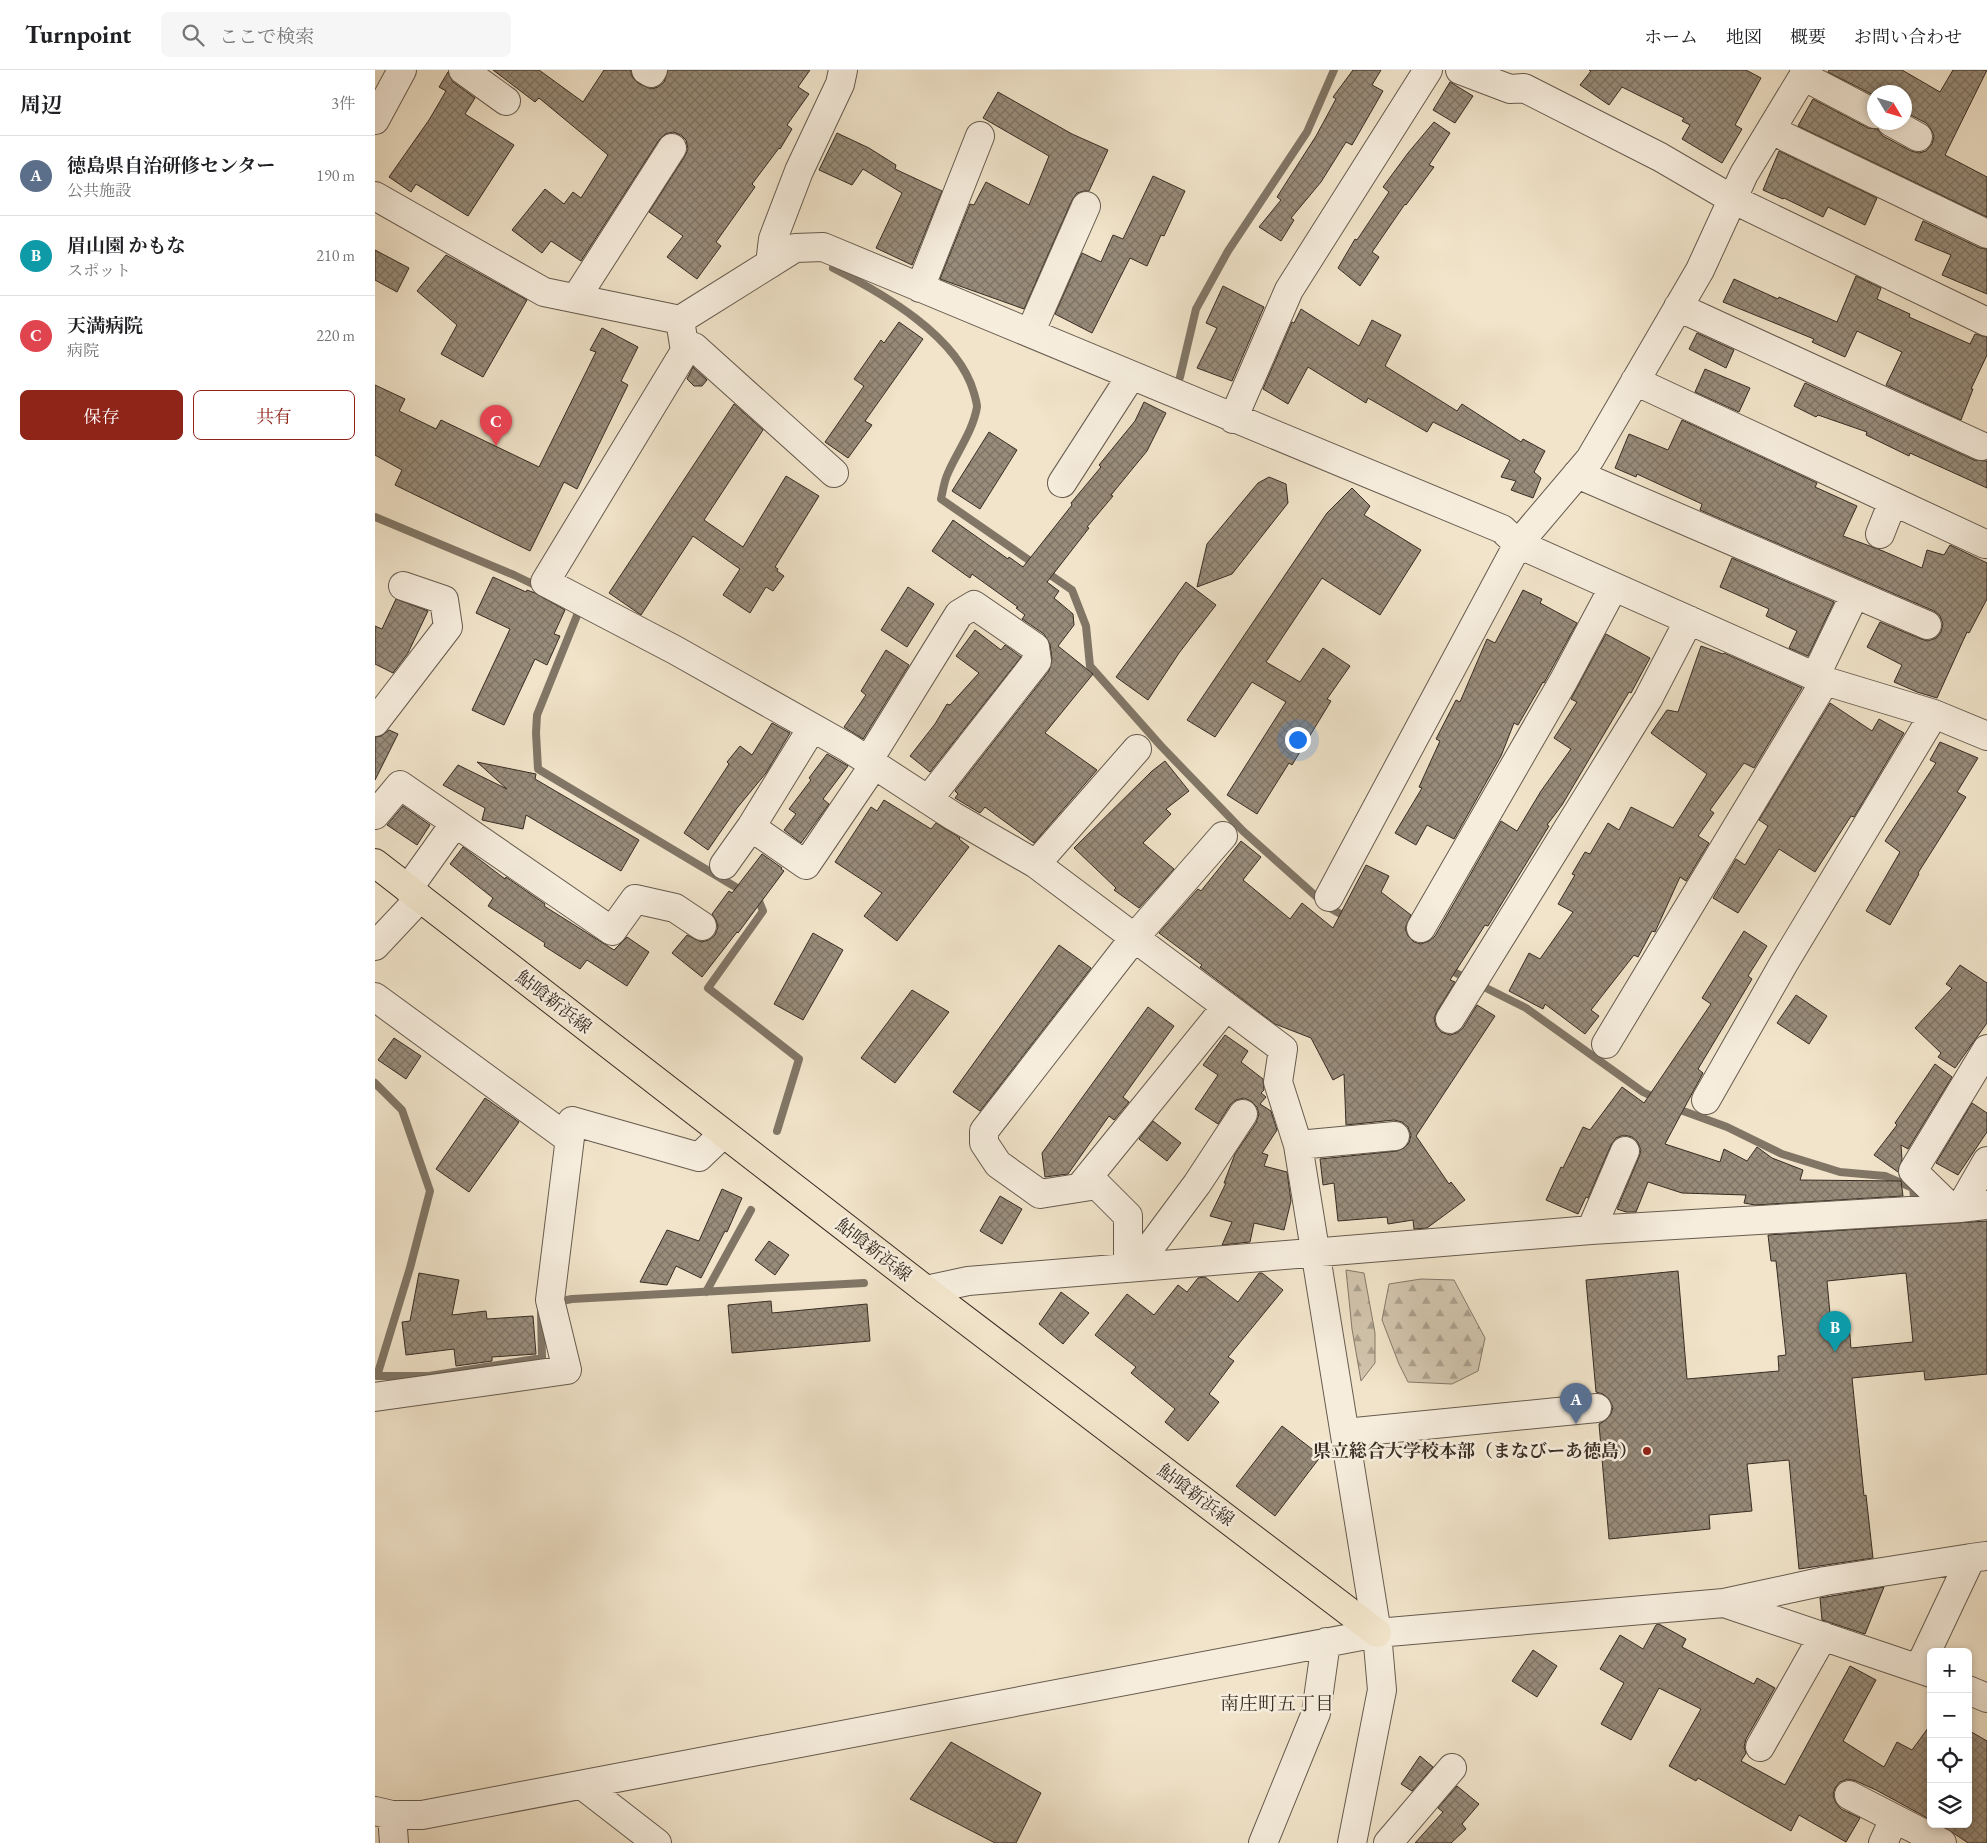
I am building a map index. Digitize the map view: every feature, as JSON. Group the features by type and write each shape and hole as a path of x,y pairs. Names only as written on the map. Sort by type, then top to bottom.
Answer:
{"main road":[{"name":"鮎喰新浜線","path":"375,863 926,1290 1377,1633"}],"street":[{"path":"375,120 402,70"},
{"path":"463,70 506,101"},
{"path":"646,70 651,73 653,70"},
{"path":"770,264 773,239 799,171 840,84 843,70"},
{"path":"1233,419 1289,290 1428,70"},
{"path":"1460,70 1510,89 1528,79 1732,199 1987,322"},
{"path":"1329,897 1518,544 1590,459 1700,270 1744,174 1805,73 1867,109"},
{"path":"1771,130 1987,234"},
{"path":"1905,130 1918,137"},
{"path":"920,288 980,136"},
{"path":"576,298 672,148"},
{"path":"375,196 544,292 576,298 682,332 695,347 834,473"},
{"path":"1030,333 1086,206"},
{"path":"682,332 770,264 795,248 823,247 1233,419 1502,529 1518,544 1820,679 1934,714 1987,736"},
{"path":"1678,307 1981,446"},
{"path":"682,332 685,350 545,582 675,650 812,728 1036,864 1283,1050 1277,1082 1299,1145 1377,1633 1381,1690 1352,1843"},
{"path":"1062,484 1131,376"},
{"path":"1635,381 1893,501 1940,534 1985,544"},
{"path":"1577,474 1927,625"},
{"path":"1880,534 1893,501"},
{"path":"375,722 448,627 444,600 403,586"},
{"path":"1421,928 1564,680 1613,588"},
{"path":"1606,1044 1820,679 1855,594"},
{"path":"751,827 806,865 871,763 959,614 975,605 1035,646 1037,661 928,800"},
{"path":"1450,1019 1648,698 1689,620"},
{"path":"1706,1100 1784,962 1934,714"},
{"path":"724,865 751,827 812,728"},
{"path":"1036,864 1137,749"},
{"path":"375,815 400,784 612,931 635,900 678,904 702,926"},
{"path":"375,946 414,893 455,823"},
{"path":"1137,1267 1128,1216 1097,1185 1040,1194 998,1164 984,1143 984,1131 1134,938 1223,836"},
{"path":"375,997 569,1139"},
{"path":"1080,1187 1226,1007"},
{"path":"1956,1208 1913,1171 1987,1049"},
{"path":"1137,1267 1197,1184 1243,1114"},
{"path":"375,1397 567,1370 550,1304 572,1120 699,1157 723,1134"},
{"path":"1299,1145 1395,1136"},
{"path":"1591,1230 1625,1151"},
{"path":"1956,1208 1987,1161"},
{"path":"926,1290 968,1281 1591,1230 1987,1205"},
{"path":"1345,1433 1597,1408"},
{"path":"1724,1603 1925,1671 1979,1557"},
{"path":"394,1843 383,1813 422,1815 1326,1642 1377,1633 1724,1603 1825,1581 1979,1557"},
{"path":"1760,1748 1823,1636"},
{"path":"1263,1843 1316,1713 1326,1642"},
{"path":"1972,1692 1987,1698"},
{"path":"1388,1843 1453,1768"},
{"path":"582,1785 657,1843"},
{"path":"1849,1796 1942,1843"},
{"path":"1883,1843 1894,1819"}],"green space":[{"path":"1346,1270 1364,1273 1375,1333 1375,1363 1361,1381 1352,1329"},
{"path":"1421,1279 1454,1280 1485,1338 1478,1371 1452,1384 1408,1382 1382,1320 1389,1284"}],"building":[{"path":"493,70 539,70 583,102 604,70 630,70 633,78 638,83 651,89 658,87 664,82 668,70 810,70 798,87 809,94 787,125 792,129 780,149 752,184 755,187 716,242 721,246 697,279 667,257 683,236 649,212 688,149 686,140 681,135 673,132 665,134 659,140 581,261 551,241 542,253 512,230 545,189 564,204 573,192 581,198 608,155 539,98 535,102"},
{"path":"1353,70 1381,70 1372,85 1383,91 1352,145 1346,142 1321,182 1291,218 1294,220 1281,241 1259,227 1281,200 1277,197 1316,136 1336,99 1333,97"},
{"path":"1589,70 1746,70 1761,78 1735,125 1742,129 1722,163 1682,139 1690,125 1682,121 1684,118 1622,87 1609,105 1580,85 1591,71"},
{"path":"1829,70 1902,70 1940,92 1953,70 1987,70 1945,155 1987,177 1987,217 1798,126 1813,99 1867,127 1867,130 1878,130 1883,136 1911,151 1919,153 1926,151 1932,144 1934,136 1931,129 1926,123 1912,116 1912,85 1867,85 1867,92 1828,72"},
{"path":"448,72 453,82 475,98 465,114 514,145 468,216 416,184 411,192 389,177 429,120 446,91 439,87"},
{"path":"1450,82 1473,96 1455,123 1433,110"},
{"path":"998,92 1072,134 1108,150 1089,191 1077,193 1072,200 1024,309 940,279 970,204 974,205 986,182 1029,205 1049,156 983,118"},
{"path":"1434,122 1450,133 1429,165 1434,167 1405,204 1372,252 1379,257 1360,286 1338,268 1355,239 1357,240 1389,192 1383,187"},
{"path":"837,133 869,148 896,165 895,169 942,191 912,265 876,248 902,193 863,169 852,185 819,170"},
{"path":"1779,151 1877,198 1865,225 1828,207 1823,217 1763,190"},
{"path":"1153,176 1185,191 1164,236 1161,235 1147,266 1130,258 1092,333 1055,314 1082,253 1101,262 1113,235 1123,239"},
{"path":"1923,221 1980,248 1987,249 1987,294 1942,275 1951,255 1915,240"},
{"path":"375,250 409,268 397,292 375,280"},
{"path":"446,255 527,300 483,377 441,354 457,325 417,291"},
{"path":"1856,276 1881,288 1877,299 1910,314 1909,317 1970,344 1975,334 1987,337 1987,355 1971,389 1973,389 1961,420 1886,385 1902,352 1857,331 1845,357 1812,342 1814,339 1723,302 1734,279 1778,299 1779,297 1837,322"},
{"path":"1223,286 1264,307 1232,381 1197,368 1217,328 1206,323"},
{"path":"1301,309 1359,346 1372,320 1401,335 1385,366 1457,411 1462,404 1521,442 1523,439 1545,451 1534,472 1541,478 1533,498 1511,490 1516,481 1501,477 1510,460 1433,422 1427,432 1368,398 1366,403 1308,367 1288,404 1263,389 1292,322 1294,323"},
{"path":"899,322 923,339 865,421 872,425 848,458 825,442 864,386 854,379 881,340 884,343"},
{"path":"602,328 638,347 621,381 628,385 577,489 564,482 530,551 395,485 402,470 375,455 375,385 405,399 399,411 436,429 441,420 539,467 596,352 590,350"},
{"path":"1697,333 1734,350 1726,368 1689,349"},
{"path":"693,367 707,380 702,386 694,386 687,379"},
{"path":"1705,369 1750,388 1739,412 1695,392"},
{"path":"1805,383 1974,460 1987,461 1987,488 1910,453 1909,456 1866,435 1867,432 1818,415 1816,417 1794,406"},
{"path":"1144,402 1166,413 1147,451 1111,495 1113,496 1087,527 1089,528 1047,582 1059,591 1054,598 1073,614 1074,625 1058,646 1093,674 1045,733 1097,770 1034,843 985,807 980,813 955,798 958,794 955,791 1049,671 1052,659 1050,644 1044,634 1022,619 1025,615 1016,608 1018,607 972,574 970,578 932,551 953,520 1008,559 1009,557 1023,567 1072,505 1071,503 1101,467 1099,465 1135,421"},
{"path":"734,404 763,430 704,520 743,547 786,476 819,496 775,567 784,576 773,591 766,587 750,613 723,595 740,569 693,536 641,615 609,593"},
{"path":"1682,420 1817,483 1815,487 1857,506 1843,536 1922,568 1927,550 1944,555 1950,545 1987,563 1987,599 1969,633 1967,632 1937,698 1894,682 1902,665 1867,647 1880,622 1928,641 1936,638 1941,632 1943,624 1940,616 1934,611 1700,510 1702,504 1637,474 1636,477 1615,468 1629,434 1668,450"},
{"path":"989,432 1017,450 980,509 952,491"},
{"path":"1269,477 1286,484 1288,503 1232,574 1197,587 1207,544 1258,483"},
{"path":"1352,488 1370,506 1364,515 1421,550 1380,615 1322,578 1266,662 1300,682 1323,648 1350,666 1327,699 1331,701 1292,765 1289,763 1257,814 1227,795 1286,702 1252,682 1215,737 1187,720 1327,513"},
{"path":"1732,558 1834,602 1808,656 1789,648 1797,631 1766,616 1769,609 1720,587"},
{"path":"493,577 526,592 527,590 535,593 565,610 554,634 560,636 547,665 535,659 504,725 472,710 510,629 476,613"},
{"path":"1186,582 1216,605 1179,653 1148,700 1116,677"},
{"path":"908,587 934,604 907,647 881,630"},
{"path":"1523,590 1542,599 1540,603 1577,623 1518,725 1514,723 1501,756 1454,839 1427,825 1416,845 1395,833 1422,788 1419,787 1440,741 1436,739 1456,700 1460,702 1487,639 1495,643"},
{"path":"396,599 428,611 408,653 393,673 375,664 375,626 382,629"},
{"path":"975,630 1001,650 1005,645 1021,657 930,772 910,756 935,724 947,704 950,705 979,673 956,656"},
{"path":"1606,634 1650,658 1631,693 1629,692 1562,805 1547,825 1549,826 1488,926 1485,925 1450,980 1455,982 1434,1018 1436,1026 1441,1032 1450,1035 1457,1033 1463,1028 1477,1005 1495,1016 1416,1136 1449,1184 1451,1182 1465,1200 1427,1228 1414,1229 1413,1220 1388,1224 1387,1217 1338,1221 1334,1183 1323,1185 1320,1159 1397,1151 1409,1143 1411,1135 1408,1127 1402,1122 1394,1120 1346,1125 1344,1074 1333,1080 1311,1038 1275,1024 1159,933 1198,889 1201,891 1241,841 1261,857 1243,880 1290,919 1302,903 1333,928 1366,865 1389,876 1381,892 1411,915 1405,928 1408,936 1414,942 1421,944 1429,941 1435,936 1501,821 1517,831 1541,791 1571,749 1554,738 1577,702 1571,699"},
{"path":"1701,646 1724,653 1802,688 1754,768 1744,763 1710,810 1714,813 1698,836 1709,843 1686,881 1680,877 1655,932 1652,931 1638,957 1634,955 1591,1010 1599,1016 1585,1034 1545,1004 1543,1009 1509,991 1529,953 1540,959 1573,912 1558,904 1575,875 1572,874 1585,852 1590,854 1608,823 1619,830 1631,807 1673,828 1707,774 1651,733 1667,710 1678,712"},
{"path":"886,650 909,665 863,739 844,727 866,695 861,691"},
{"path":"1830,703 1872,731 1879,719 1904,733 1854,817 1851,816 1815,872 1779,849 1738,913 1713,898 1736,859 1745,865 1768,826 1759,820"},
{"path":"772,723 790,733 766,773 737,808 708,850 684,833 729,764 727,762 740,746 752,755"},
{"path":"389,730 398,734 375,780 375,737 381,736"},
{"path":"1940,742 1978,758 1957,792 1966,797 1918,873 1890,925 1866,911 1900,852 1885,841 1936,763 1930,760"},
{"path":"827,754 848,766 823,799 829,804 801,843 784,830 796,814 789,809 811,780 809,778"},
{"path":"1165,761 1189,791 1166,809 1171,814 1143,843 1174,869 1139,908 1114,890 1116,888 1074,848 1152,771"},
{"path":"477,762 536,774 535,779 639,840 621,871 526,815 523,829 482,820 485,808 443,785 458,765 507,789"},
{"path":"884,800 931,829 936,823 960,838 969,847 897,941 864,916 882,893 835,862 871,807 877,811"},
{"path":"403,806 430,825 417,845 387,825"},
{"path":"463,847 505,879 506,877 545,904 544,906 614,950 627,937 649,952 627,986 587,960 580,969 544,946 545,943 488,906 493,898 450,864"},
{"path":"762,854 784,871 738,933 702,977 672,953 687,935 701,942 709,940 715,935 718,927 712,914 729,891 732,893"},
{"path":"1744,931 1767,946 1748,976 1752,979 1698,1069 1703,1073 1665,1144 1720,1162 1724,1149 1747,1161 1757,1147 1772,1158 1803,1170 1800,1180 1901,1181 1903,1196 1755,1205 1744,1203 1746,1195 1682,1193 1648,1182 1636,1212 1626,1212 1617,1209 1641,1150 1637,1141 1632,1137 1624,1135 1616,1138 1611,1145 1588,1198 1586,1197 1578,1214 1546,1200 1561,1167 1563,1168 1583,1127 1590,1130 1622,1087 1644,1103 1711,1004 1702,998"},
{"path":"813,933 843,950 803,1020 774,1004"},
{"path":"1059,945 1091,968 980,1111 953,1092"},
{"path":"1960,965 1987,983 1987,1023 1955,1068 1938,1057 1941,1053 1915,1028 1952,988 1946,984"},
{"path":"912,990 949,1012 895,1083 861,1058"},
{"path":"1796,995 1827,1016 1809,1044 1777,1023"},
{"path":"1148,1007 1174,1026 1123,1097 1129,1102 1114,1120 1109,1116 1068,1174 1045,1177 1042,1153"},
{"path":"1225,1035 1248,1051 1241,1062 1263,1079 1264,1090 1261,1093 1266,1097 1260,1104 1271,1111 1277,1130 1262,1153 1268,1155 1264,1166 1287,1172 1291,1201 1284,1230 1254,1223 1250,1242 1222,1245 1232,1222 1210,1216 1226,1183 1224,1183 1235,1154 1256,1123 1259,1114 1257,1107 1251,1101 1244,1098 1236,1100 1230,1105 1218,1124 1195,1109 1218,1075 1203,1065"},
{"path":"394,1038 421,1056 406,1079 378,1060"},
{"path":"1935,1064 1952,1077 1908,1149 1901,1145 1902,1159 1898,1172 1874,1155 1897,1125 1895,1123"},
{"path":"485,1098 519,1122 469,1192 436,1169"},
{"path":"1972,1103 1987,1113 1987,1132 1958,1175 1936,1163"},
{"path":"1153,1121 1181,1143 1167,1161 1139,1139"},
{"path":"722,1189 742,1198 727,1232 725,1231 701,1278 676,1266 667,1285 640,1282 667,1230 699,1241"},
{"path":"1000,1196 1022,1209 1002,1244 980,1231"},
{"path":"1987,1221 1987,1374 1925,1380 1924,1371 1852,1378 1864,1496 1866,1495 1873,1558 1799,1569 1789,1460 1747,1464 1752,1511 1709,1515 1710,1529 1609,1539 1599,1424 1611,1414 1613,1407 1609,1399 1603,1394 1596,1392 1586,1280 1678,1271 1687,1379 1779,1371 1778,1356 1786,1355 1776,1261 1771,1261 1768,1235","holes":["1906,1273 1913,1342 1851,1348 1849,1324 1831,1325 1827,1281"]},
{"path":"769,1241 789,1255 775,1275 755,1260"},
{"path":"419,1273 459,1280 452,1315 486,1311 487,1319 533,1316 536,1354 492,1357 492,1361 456,1366 454,1349 406,1355 402,1322 410,1321"},
{"path":"1259,1273 1262,1273 1283,1290 1228,1357 1234,1361 1209,1394 1219,1402 1188,1441 1165,1422 1175,1409 1131,1373 1136,1367 1095,1335 1127,1294 1154,1315 1178,1285 1187,1292 1198,1278 1205,1277 1238,1302"},
{"path":"1061,1292 1089,1313 1063,1344 1039,1324"},
{"path":"771,1301 772,1313 867,1304 870,1341 732,1353 728,1305"},
{"path":"1282,1426 1321,1456 1275,1516 1236,1486"},
{"path":"1884,1587 1865,1634 1822,1620 1820,1598"},
{"path":"1659,1624 1686,1639 1682,1647 1754,1684 1757,1678 1775,1688 1746,1739 1744,1747 1746,1753 1741,1761 1785,1785 1850,1666 1876,1680 1843,1741 1884,1767 1897,1742 1912,1750 1927,1729 1927,1818 1876,1790 1848,1779 1840,1782 1835,1788 1833,1795 1841,1809 1860,1818 1846,1842 1799,1815 1791,1831 1698,1778 1696,1781 1669,1766 1701,1709 1659,1688 1631,1740 1601,1724 1624,1683 1600,1669 1620,1635 1643,1649 1656,1625"},
{"path":"1533,1650 1557,1666 1537,1697 1512,1681"},
{"path":"1972,1732 1987,1741 1987,1843 1968,1843 1946,1828 1972,1828"},
{"path":"951,1742 1041,1793 1016,1843 995,1843 910,1799"},
{"path":"1420,1756 1433,1767 1412,1791 1401,1784"},
{"path":"1457,1786 1479,1804 1462,1824 1466,1829 1451,1843 1415,1843 1443,1812 1438,1808"}],"waterway":[{"path":"1180,377 1196,309 1228,251 1307,132 1334,70"},
{"path":"833,268 873,290 916,318 952,353 965,372 974,393 977,407 968,433 947,476 941,499 1072,590 1086,626 1090,666 1161,746 1243,831 1328,907 1348,918"},
{"path":"375,517 541,588"},
{"path":"578,607 580,608 537,715 538,769 759,901 763,911 708,988 799,1059 777,1131"},
{"path":"1448,969 1526,1008 1643,1092 1658,1099"},
{"path":"375,1083 402,1110 430,1191 410,1268 377,1376 429,1376 542,1358 541,1312"},
{"path":"1675,1108 1727,1127 1782,1154 1840,1172 1885,1176 1913,1188 1914,1197"},
{"path":"706,1292 751,1210"},
{"path":"556,1302 572,1299 864,1283"}],"place":[{"name":"天満病院","path":"496,446"},
{"name":"眉山園 かもな","path":"1835,1352"},
{"name":"徳島県自治研修センター","path":"1576,1424"},
{"name":"県立総合大学校本部（まなびーあ徳島）","path":"1647,1451"}],"district":[{"name":"南庄町五丁目","path":"1277,1703"}]}
